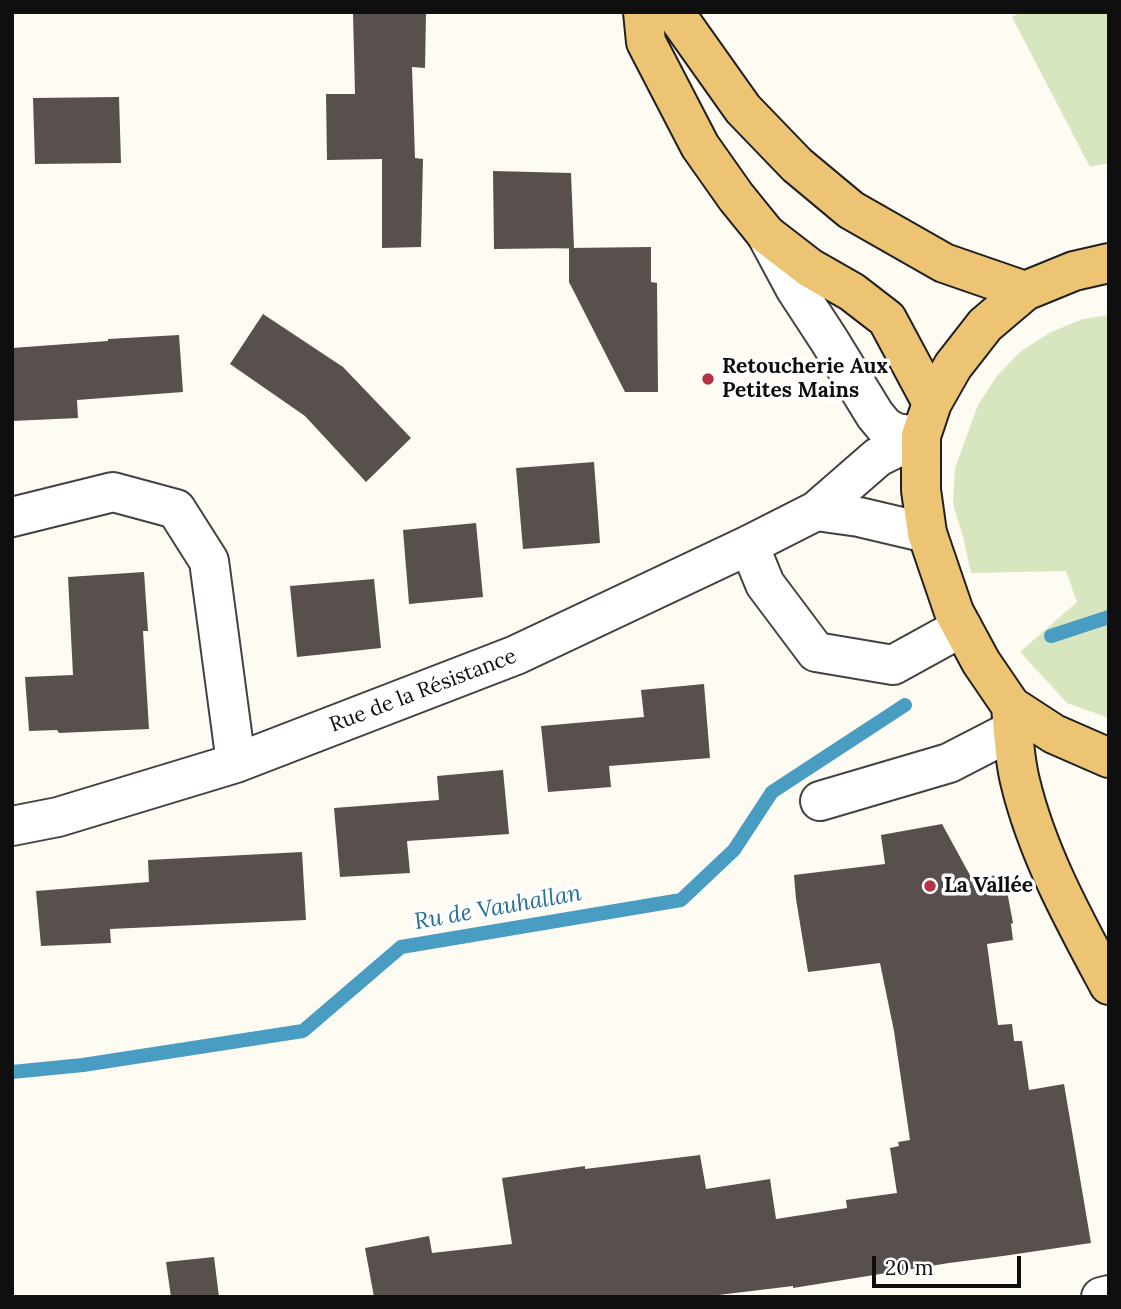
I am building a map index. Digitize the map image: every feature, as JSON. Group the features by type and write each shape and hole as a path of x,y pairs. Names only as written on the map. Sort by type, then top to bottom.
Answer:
{"main road":[{"path":"643,12 646,42 700,146 766,234 810,268 852,292 887,319 926,419"},
{"path":"672,12 743,109 797,165 851,210 944,263 1025,291"},
{"path":"1109,263 1074,271 1025,291 985,325 953,366 926,419 920,490 927,533 954,612 1012,718 1019,780 1038,841 1073,919 1109,985"},
{"path":"1012,718 1109,758"}],"street":[{"path":"766,234 794,288 885,427 896,433 926,419"},
{"name":"Rue de la Résistance","path":"12,825 58,817 236,763 516,655 816,511 926,419"},
{"path":"12,517 113,492 176,509 209,561 236,763"},
{"path":"816,511 859,517 927,533"},
{"path":"749,545 765,584 816,652 893,665 961,627"},
{"path":"820,801 949,762 1012,718"},
{"path":"1101,1297 1109,1295"}],"green space":[{"path":"1020,12 1109,12 1109,163 1090,167 1012,17"},
{"path":"1109,315 1109,718 1067,703 1020,652 1077,602 1066,571 971,573 953,504 955,468 978,405 997,376 1021,351 1051,332 1083,319"}],"building":[{"path":"353,13 426,13 425,68 412,67 415,158 423,159 421,247 382,248 382,159 327,160 326,94 355,94"},
{"path":"119,97 121,163 35,164 33,98"},
{"path":"493,171 571,173 574,248 494,249"},
{"path":"651,247 651,282 657,283 658,392 625,392 569,282 569,248"},
{"path":"263,314 343,367 411,438 366,482 305,416 230,364"},
{"path":"179,335 183,392 77,400 78,418 12,421 12,348"},
{"path":"594,462 600,543 523,549 516,468"},
{"path":"476,523 483,597 409,604 403,530"},
{"path":"144,572 148,631 143,631 149,729 59,733 57,730 29,731 25,677 73,675 68,577"},
{"path":"374,579 381,648 297,657 290,586"},
{"path":"704,684 710,758 609,766 611,787 548,792 541,726 644,717 641,690"},
{"path":"503,770 509,834 407,841 410,873 340,877 334,808 439,800 437,776"},
{"path":"942,824 971,877 1004,875 1013,923 1013,940 987,944 998,1025 1012,1024 1014,1041 1022,1041 1029,1090 1064,1084 1091,1243 793,1288 702,1297 374,1297 365,1248 429,1236 432,1253 512,1244 502,1178 585,1166 585,1169 700,1155 706,1189 770,1179 776,1219 847,1208 846,1200 897,1193 890,1148 899,1146 898,1142 910,1140 894,1031 880,963 808,972 794,875 885,864 881,835"},
{"path":"302,852 306,920 110,929 111,943 41,946 36,891 149,882 148,860"},
{"path":"214,1257 219,1297 171,1297 166,1262"}],"waterway":[{"name":"Ru de Vauhallan","path":"1051,636 1109,617"},
{"name":"Ru de Vauhallan","path":"12,1072 83,1065 303,1031 401,947 681,900 734,850 772,792 905,705"}],"place":[{"name":"Retoucherie Aux Petites Mains","path":"708,379"},
{"name":"La Vallée","path":"930,886"}]}
